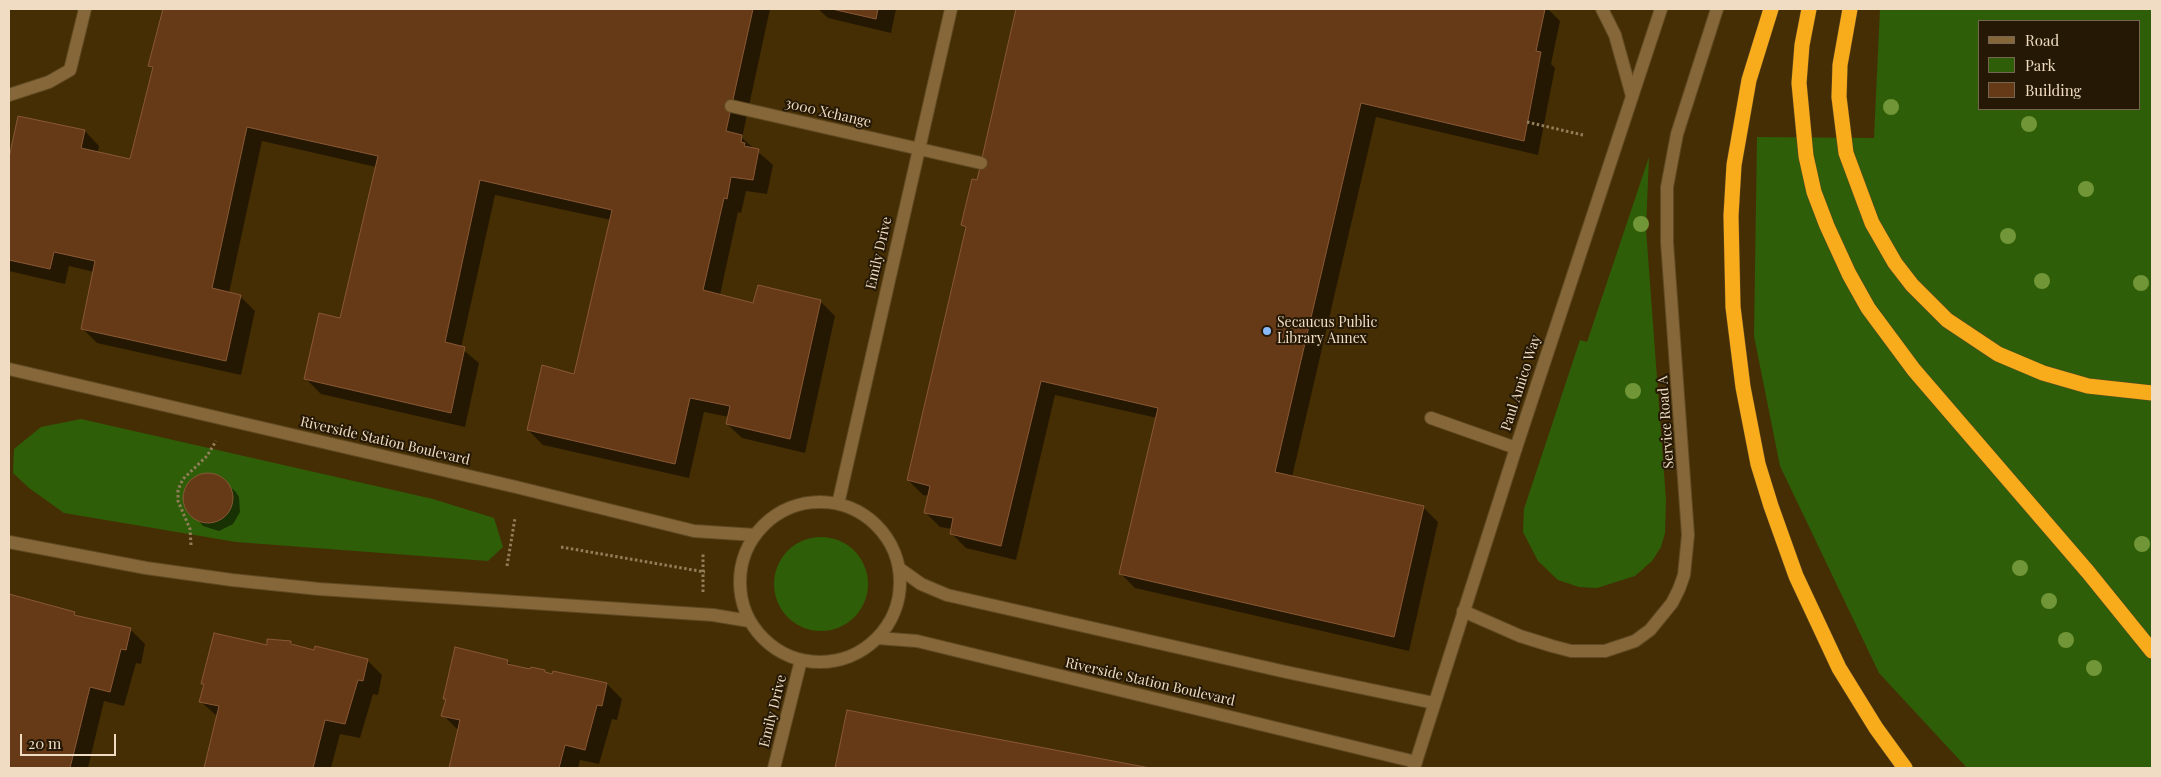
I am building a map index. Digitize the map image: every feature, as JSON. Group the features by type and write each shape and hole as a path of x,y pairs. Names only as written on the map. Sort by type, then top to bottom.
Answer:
{"highway":[{"path":"1771,9 1749,80 1734,165 1732,263 1736,337 1744,387 1758,464 1770,506 1796,576 1840,668 1867,714 1902,764"},
{"path":"1809,9 1802,45 1800,83 1806,156 1814,192 1826,226 1849,274 1868,308 1914,370 2088,572 2152,651"},
{"path":"1850,9 1840,66 1838,97 1841,126 1846,153 1862,201 1882,243 1895,264 1912,285 1947,320 1998,354 2064,380 2088,386 2136,393 2152,393"}],"street":[{"path":"9,94 49,82 70,70 85,9"},
{"name":"Emily Drive","path":"838,504 951,9"},
{"path":"1602,9 1615,35 1632,96"},
{"name":"Paul Amico Way","path":"1415,765 1516,448 1661,9"},
{"name":"Service Road A","path":"1463,611 1520,636 1552,646 1571,650 1605,651 1635,640 1650,630 1672,603 1679,589 1684,575 1688,535 1667,242 1666,188 1677,134 1717,9"},
{"name":"3000 Xchange","path":"732,106 980,163"},
{"name":"Riverside Station Boulevard","path":"9,369 516,486 694,531 755,535"},
{"path":"1431,418 1516,448"},
{"path":"806,503 838,504 852,509 875,525 890,545 900,569 900,588 896,605 889,622 877,638 864,649 834,661 801,660 786,655 772,646 749,621 740,589 741,572 746,552 755,535 777,513 806,503"},
{"path":"9,542 146,568 232,580 319,589 713,615 749,621"},
{"path":"900,569 921,584 947,595 1286,672 1434,703"},
{"name":"Riverside Station Boulevard","path":"877,638 917,641 1415,765"},
{"name":"Emily Drive","path":"774,768 801,660"}],"path":[{"path":"1528,122 1583,135"},
{"path":"191,545 190,529 178,501 178,490 183,479 207,456 216,442"},
{"path":"507,566 515,518"},
{"path":"702,546 705,572 703,597"},
{"path":"561,547 705,572"}],"green space":[{"path":"1880,9 2152,9 2152,768 1967,768 1879,673 1780,466 1754,336 1757,137 1874,138"},
{"path":"1649,157 1646,229 1666,500 1665,533 1661,547 1652,561 1635,576 1597,588 1579,587 1558,580 1538,561 1523,532 1524,509 1580,340 1587,342"},
{"path":"81,419 433,499 494,518 503,547 488,561 236,542 64,513 29,488 13,473 14,449 41,427"},
{"path":"821,537 839,541 854,551 864,566 868,584 864,602 854,617 839,627 821,631 803,627 788,617 778,602 774,584 778,566 788,551 803,541"}],"building":[{"path":"163,9 753,9 726,131 742,135 741,142 745,143 744,146 759,149 753,180 731,177 727,199 724,198 703,290 753,303 758,285 821,300 790,439 726,424 730,406 690,398 675,464 527,430 542,365 574,374 612,210 480,180 445,342 465,347 451,413 304,379 319,313 340,318 378,156 247,127 212,288 241,295 226,361 81,329 95,261 54,252 50,269 9,260 9,158 18,116 85,130 81,148 130,159 153,67 148,66"},
{"path":"832,9 878,9 876,19"},
{"path":"1016,9 1545,9 1536,51 1541,52 1524,141 1361,103 1275,472 1424,506 1394,637 1119,574 1158,408 1041,381 1001,546 950,534 953,518 924,513 930,486 907,480 966,227 961,225 972,179 977,180"},
{"path":"208,473 218,475 226,480 231,488 233,498 231,508 226,516 218,521 208,523 198,521 190,516 185,508 183,498 185,488 190,480 198,475"},
{"path":"9,594 75,612 74,615 131,628 126,650 121,649 110,692 90,687 70,768 9,768"},
{"path":"214,633 267,645 267,639 291,641 291,644 314,650 315,646 368,659 363,681 358,680 345,724 325,720 313,768 204,768 219,706 199,702 204,684 201,684"},
{"path":"455,647 508,660 507,664 545,670 545,672 552,674 553,671 607,683 602,706 597,705 585,750 565,745 559,768 449,768 460,720 441,716 446,699 443,699"},
{"path":"847,710 934,727 1150,768 835,768"}],"place":[{"name":"Secaucus Public Library Annex","path":"1267,331"}]}
